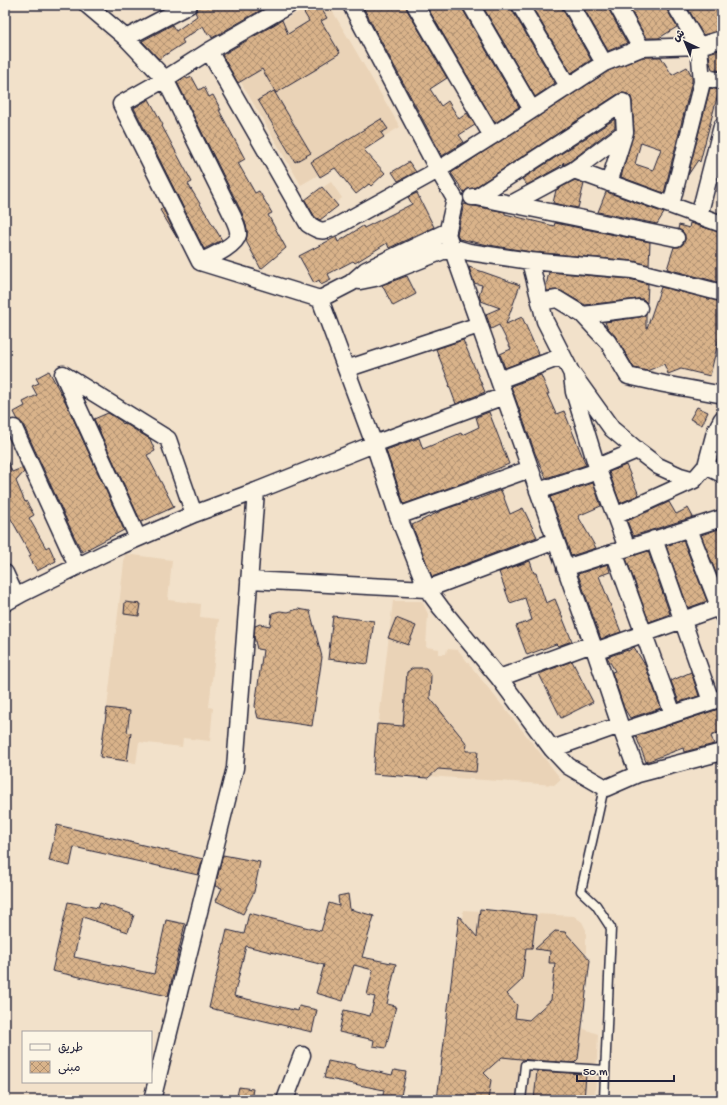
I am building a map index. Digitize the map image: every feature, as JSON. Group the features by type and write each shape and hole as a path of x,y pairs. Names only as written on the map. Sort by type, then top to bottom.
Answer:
{"street":[{"path":"87,5 126,38 165,79 233,217 238,229 238,236 234,242 200,262"},
{"path":"126,38 167,11 189,5"},
{"path":"289,5 121,104 200,262 320,299 351,283 366,270 448,231"},
{"path":"351,5 438,170 455,199 447,234 638,774"},
{"path":"415,5 492,136"},
{"path":"471,5 532,110"},
{"path":"520,5 568,86"},
{"path":"571,5 604,63"},
{"path":"617,5 641,48"},
{"path":"671,205 702,82 699,46 675,5"},
{"path":"209,51 308,224 315,230 325,231 335,227 438,170 604,63 641,48 699,46 722,39"},
{"path":"702,77 722,81"},
{"path":"477,197 623,102 625,132 609,183"},
{"path":"699,216 722,126"},
{"path":"510,204 574,170 625,132"},
{"path":"574,170 699,216 722,222"},
{"path":"455,199 477,197 676,238"},
{"path":"351,283 374,278 452,249 530,261 632,270 722,293"},
{"path":"530,261 545,322 571,372 612,428 658,466 680,476 694,480"},
{"path":"320,299 374,444 398,516 427,589 499,678 552,749 568,766 606,788 638,774 722,752"},
{"path":"540,302 557,299 583,315 608,342 628,376 718,394 722,392"},
{"path":"583,315 639,308"},
{"path":"346,369 479,325"},
{"path":"499,380 563,356"},
{"path":"571,372 574,392 598,469 615,516 620,550 644,633 673,714"},
{"path":"138,538 62,374 168,439 194,514"},
{"path":"5,573 10,600 77,566 194,514 374,444 504,396"},
{"path":"615,516 694,480 706,466 715,432 722,419"},
{"path":"14,428 77,566"},
{"path":"538,491 598,469 637,450"},
{"path":"706,466 722,474"},
{"path":"398,516 530,469"},
{"path":"152,1100 234,768 256,491"},
{"path":"565,568 722,518"},
{"path":"499,678 593,647 721,609 689,528"},
{"path":"552,749 716,700 682,620 654,539"},
{"path":"249,580 427,589 555,540"},
{"path":"285,1100 302,1055"}],"lane":[{"path":"604,1100 611,928 596,905 582,891 603,792 606,788"},
{"path":"521,1100 524,1065 605,1070"}],"shaded area":[{"path":"310,5 329,5 400,127 301,185 225,55"},
{"path":"331,182 342,198 319,215 307,198"},
{"path":"125,554 172,560 168,600 201,604 200,617 219,619 209,707 213,708 210,741 183,738 182,747 139,742 136,763 101,759"},
{"path":"393,601 422,601 428,614 426,647 439,649 439,654 446,654 447,649 458,650 561,779 554,785 373,772"},
{"path":"463,910 574,916 582,922 586,930 586,966 579,1021 584,1029 598,1034 595,1100 445,1100"}],"building":[{"path":"198,5 270,5 212,38 210,34 208,35 203,26 182,40 184,43 159,59 142,41 172,25 176,31 197,16 195,12"},
{"path":"312,5 319,5 327,18 321,21 340,53 319,66 320,67 276,93 262,69 238,83 222,55 282,20 288,34 309,21 303,11"},
{"path":"362,5 406,5 407,10 447,78 430,89 441,106 448,101 459,119 467,113 475,125 459,135 464,142 442,156"},
{"path":"426,5 462,5 463,10 519,107 495,123"},
{"path":"482,5 511,5 512,10 555,83 535,97"},
{"path":"531,5 562,5 563,10 591,60 571,73"},
{"path":"582,5 608,5 609,10 627,43 608,51"},
{"path":"628,5 666,5 667,10 677,27 659,38 646,38"},
{"path":"686,5 719,5 722,9 722,30 703,35"},
{"path":"722,49 722,71 712,69 709,53"},
{"path":"643,57 661,57 672,75 687,67 692,76 664,193 621,177 634,131 631,97 628,94 623,93 618,94 474,188 468,189 464,192 451,173 608,71","holes":["641,142 661,149 653,170 635,164"]},
{"path":"186,77 187,79 192,77 199,90 204,87 209,97 213,95 221,110 219,110 245,159 238,163 255,193 259,191 272,213 268,215 286,248 261,269 246,241 247,229 242,213 177,82"},
{"path":"710,88 719,90 700,162 698,160 688,175"},
{"path":"274,91 311,153 295,162 258,100"},
{"path":"149,99 192,182 188,184 222,240 204,249 134,108"},
{"path":"381,119 388,129 381,133 384,137 364,150 385,173 371,186 369,184 356,194 335,168 320,177 311,162"},
{"path":"615,119 615,127 569,162 563,165 564,162 559,167 527,185 522,179"},
{"path":"409,162 416,172 398,181 392,172"},
{"path":"575,180 584,184 578,208 553,203 556,190"},
{"path":"322,187 338,206 320,220 315,217 305,200"},
{"path":"606,192 664,213 657,224 598,212"},
{"path":"417,193 434,227 389,248 387,243 355,263 353,261 328,274 331,280 321,285 319,280 314,283 299,256 336,237 338,242 363,226 364,228 412,204 408,197"},
{"path":"464,204 505,212 505,214 554,226 555,223 650,242 649,265 633,261 531,252 459,239 457,234"},
{"path":"163,208 177,238 160,210"},
{"path":"690,223 722,233 722,283 667,269 674,247 679,247 685,240 685,235 678,229 679,225 689,228"},
{"path":"469,267 520,285 506,324 522,317 539,355 505,368 500,354 511,349 499,325 491,329 486,314 500,308 481,301 479,295 482,285 474,283"},
{"path":"549,272 630,279 648,284 647,303 643,299 638,299 585,305 561,291 547,291 546,286"},
{"path":"407,276 416,294 393,306 382,285"},
{"path":"661,287 722,302 722,325 710,376 681,369 668,374 664,364 647,371 634,368 616,337 607,327 605,322 640,317 644,316 646,313 647,328"},
{"path":"463,340 485,392 456,404 436,349"},
{"path":"49,371 66,403 124,530 82,552 23,424 18,420 14,412 25,406 23,402 37,395 32,386 39,383 36,378"},
{"path":"541,375 549,394 547,394 556,414 564,411 586,465 546,478 535,453 511,386"},
{"path":"697,407 708,412 702,425 690,419"},
{"path":"489,412 509,464 468,481 404,504 386,450 419,438 423,449 461,433 462,435 479,427 476,417"},
{"path":"108,413 121,421 123,424 124,423 150,439 155,451 147,455 174,507 141,522 94,419"},
{"path":"722,443 722,463 717,461"},
{"path":"5,455 12,472 22,468 24,472 16,481 25,502 26,501 34,515 29,518 46,548 49,546 56,561 37,571 29,556 31,555 5,508"},
{"path":"626,465 639,495 620,503 609,472"},
{"path":"593,483 601,506 578,516 596,548 571,556 550,497"},
{"path":"501,490 510,514 523,508 537,537 432,577 412,525 445,509 470,502"},
{"path":"669,502 676,514 688,508 693,517 633,536 627,521"},
{"path":"722,528 722,588 701,535"},
{"path":"683,540 707,601 688,608 666,546"},
{"path":"648,551 670,614 649,622 626,558"},
{"path":"530,561 534,573 536,573 546,603 555,599 572,641 558,646 556,644 527,655 516,626 532,620 525,598 510,603 499,572"},
{"path":"608,564 610,572 599,576 621,632 601,639 578,574"},
{"path":"125,602 141,604 139,616 124,614"},
{"path":"298,609 310,611 322,657 312,726 258,718 255,706 263,650 257,649 254,637 255,626 260,624 270,626 272,613 280,611 288,612"},
{"path":"333,616 374,621 368,664 328,659"},
{"path":"396,618 416,626 408,645 388,638"},
{"path":"634,647 645,665 661,708 630,718 624,708 612,672 615,671 607,657 628,651"},
{"path":"572,661 593,702 561,718 539,674"},
{"path":"413,668 426,668 431,675 430,698 467,744 466,751 478,751 476,772 438,769 428,778 373,774 377,724 403,726 407,672"},
{"path":"691,672 699,696 679,702 671,681"},
{"path":"107,708 130,711 127,732 131,733 127,761 100,757"},
{"path":"722,708 722,731 711,736 714,744 684,752 683,748 646,762 636,736"},
{"path":"57,825 203,859 198,875 74,847 70,866 49,861"},
{"path":"223,855 260,862 254,892 243,914 216,901 222,888 215,886"},
{"path":"348,894 350,909 374,916 362,957 396,964 387,1004 396,1006 386,1048 373,1046 374,1040 339,1032 344,1010 370,1016 375,997 367,995 373,970 354,965 343,1001 316,993 324,965 246,946 234,996 298,1011 299,1006 317,1010 312,1032 209,1008 227,930 244,934 249,913 321,931 329,903 339,906 338,896"},
{"path":"68,902 98,908 100,903 134,915 128,932 83,917 74,957 154,974 166,920 185,924 168,996 52,971"},
{"path":"480,909 536,915 532,948 526,948 522,980 507,994 517,1005 515,1018 529,1020 551,1000 555,963 549,963 550,951 535,949 555,931 565,932 590,960 578,1059 574,1063 502,1057 484,1073 491,1080 488,1100 437,1100 459,916 477,937"},
{"path":"328,1061 343,1064 343,1062 356,1065 356,1067 392,1075 394,1070 406,1072 400,1100 382,1100 384,1090 324,1078"},
{"path":"537,1071 586,1074 584,1100 534,1100"},
{"path":"239,1087 253,1089 251,1100 236,1100"}]}
